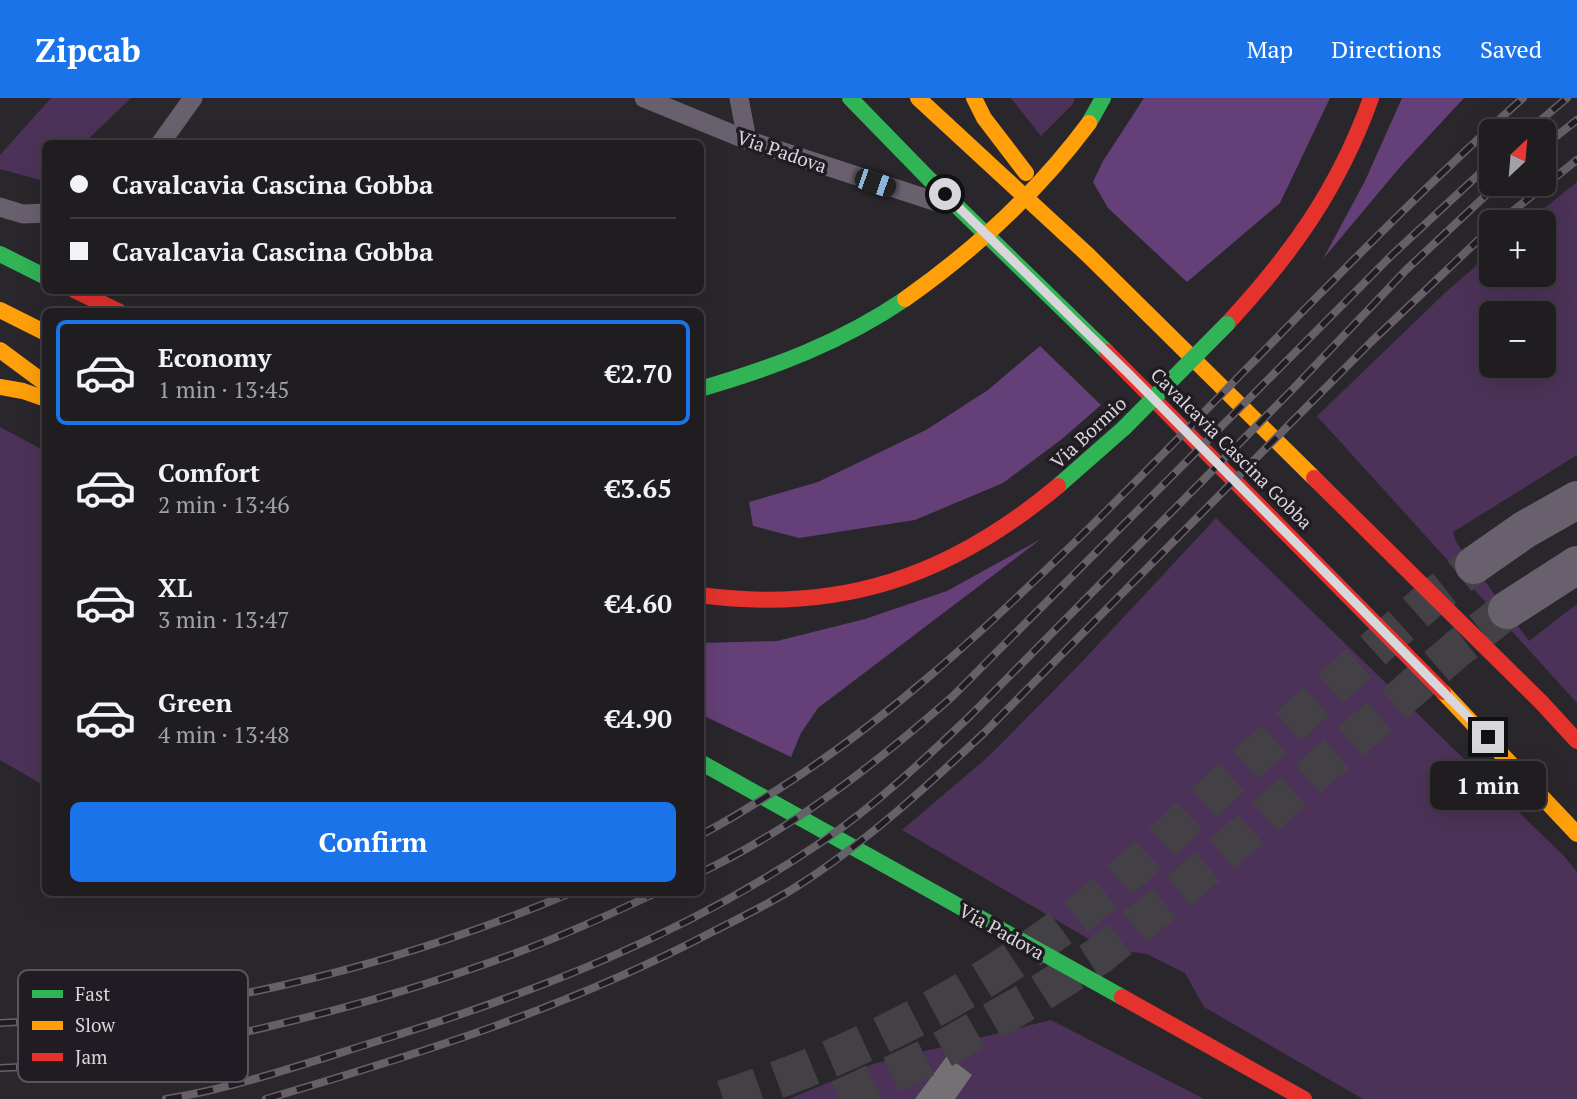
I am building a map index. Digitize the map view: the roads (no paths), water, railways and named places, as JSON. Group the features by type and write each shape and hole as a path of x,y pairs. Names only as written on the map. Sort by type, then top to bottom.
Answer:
{"main road":[{"name":"Cavalcavia Cascina Gobba","path":"850,98 1364,611 1493,743 1577,834"},
{"name":"Cavalcavia Cascina Gobba","path":"918,98 1088,256 1527,687 1577,741"},
{"path":"974,98 984,117 1088,256"},
{"path":"704,388 767,369 859,328 970,252 1006,220 1057,166 1089,123 1103,98"},
{"name":"Via Bormio","path":"704,596 759,600 839,595 872,588 946,562 992,536 1047,497 1124,428 1261,289 1326,200 1353,147 1371,98"},
{"path":"0,254 42,274"},
{"path":"83,294 113,308"},
{"path":"0,310 42,331"},
{"path":"0,350 42,381"},
{"path":"0,387 42,398"},
{"name":"Via Padova","path":"704,764 1304,1099"}],"street":[{"path":"1474,565 1524,530 1577,500"},
{"path":"1507,610 1577,565"}],"lane":[{"path":"163,140 192,98"},
{"name":"Via Padova","path":"644,98 747,140 962,210"},
{"path":"738,98 747,140"},
{"path":"0,207 16,213 42,213"}],"tunnel":[{"path":"723,1099 816,1065 907,1023 951,999 1035,946 1110,889 1427,602 1474,565"},
{"path":"840,1099 931,1056 1028,1001 1100,955 1177,893 1457,649 1507,610"}],"railway":[{"path":"704,833 818,763 896,704 969,641 1076,541 1408,206 1523,98"},
{"path":"1542,119 1567,98"},
{"path":"1556,137 1577,120"},
{"path":"1514,210 1577,160"},
{"path":"704,871 768,836 832,794 952,697 1393,254 1479,174"},
{"path":"248,1081 497,1002 610,957 718,905 843,827 972,714 1292,390 1406,270 1485,196"},
{"path":"266,1099 493,1027 604,983 754,911 846,853 984,733 1371,342 1479,239"},
{"path":"248,992 321,976 423,947 563,896"},
{"path":"248,1031 345,1007 449,976 552,939 649,896"},
{"path":"0,1023 18,1022"},
{"path":"0,1068 18,1067"},
{"path":"166,1099 243,1082"}]}
